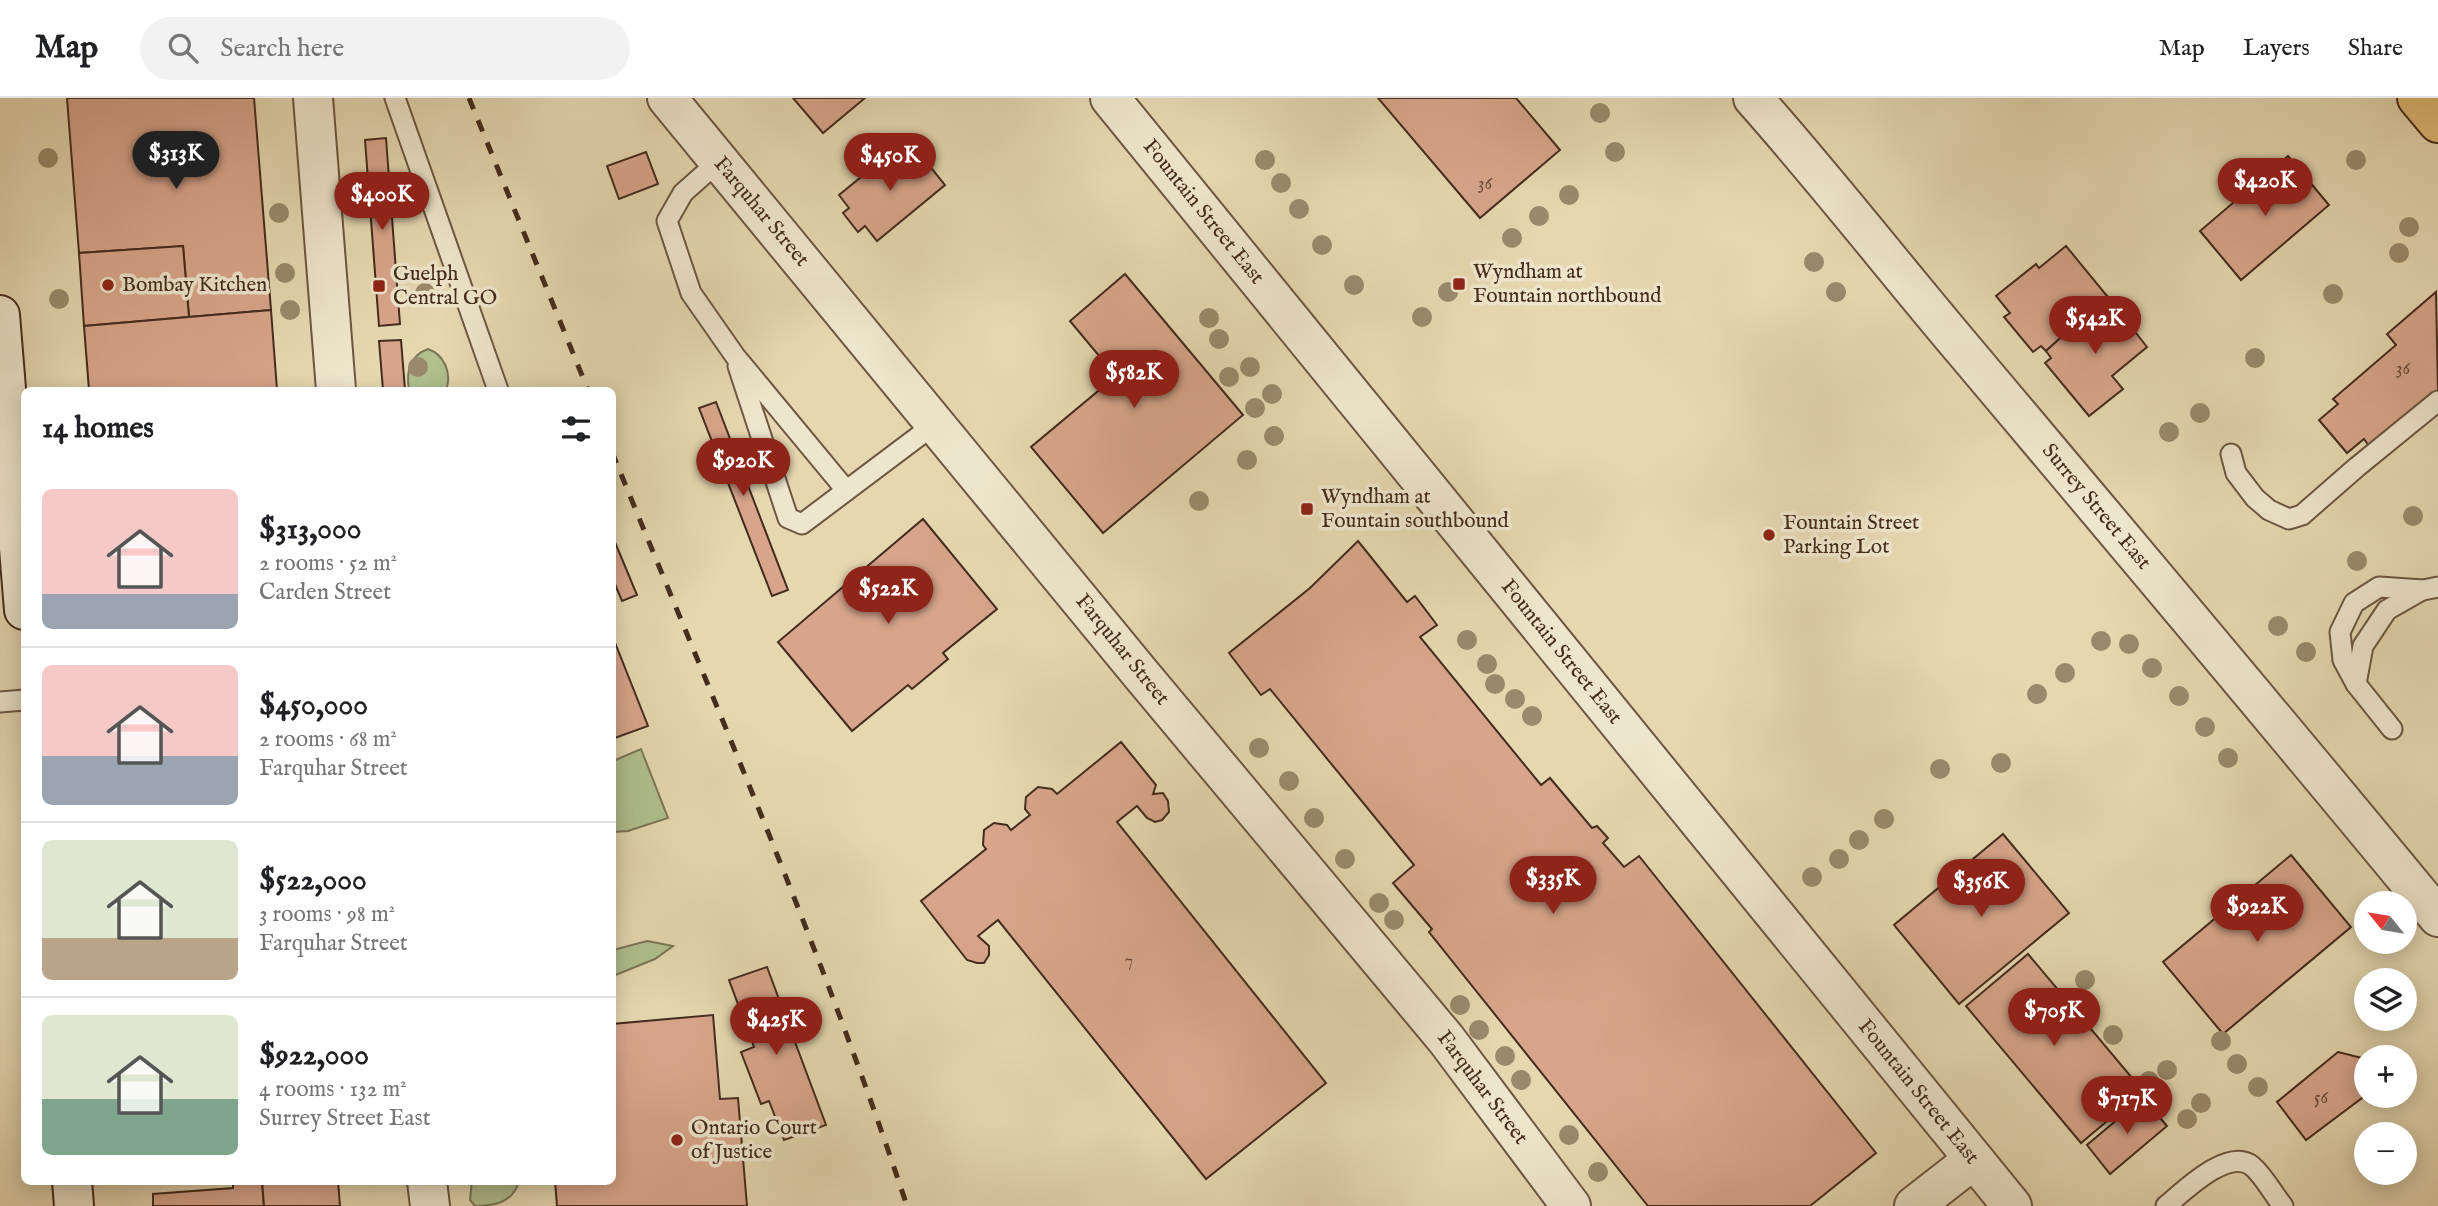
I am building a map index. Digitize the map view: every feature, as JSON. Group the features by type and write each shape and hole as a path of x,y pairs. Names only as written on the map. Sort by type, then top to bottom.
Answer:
{"main road":[{"path":"2417,98 2438,123"}],"street":[{"path":"313,98 336,387"},
{"name":"Farquhar Street","path":"667,98 1446,1039 1572,1206"},
{"name":"Fountain Street East","path":"1110,98 2012,1206"},
{"name":"Surrey Street East","path":"1752,98 1796,146 2438,917"},
{"path":"0,315 21,573"},
{"path":"1914,1206 1973,1160"},
{"path":"72,1185 74,1206"},
{"path":"427,1185 430,1206"}],"lane":[{"path":"396,98 497,387"},
{"path":"719,161 683,193 667,221 691,292 735,356 846,490"},
{"path":"735,356 788,518 802,524 935,424"},
{"path":"2231,454 2236,473 2255,498 2269,510 2289,519 2302,516 2438,401"},
{"path":"2392,729 2356,684 2343,660 2340,632 2354,603 2379,587 2430,588"},
{"path":"2356,684 2363,646 2387,610 2430,588"},
{"path":"0,702 21,700"},
{"path":"2166,1206 2205,1174 2239,1161 2251,1165 2283,1206"}],"green space":[{"path":"428,349 443,360 448,378 447,387 409,387 410,365"},
{"path":"641,749 668,818 628,831 616,832 616,760"},
{"path":"647,941 673,946 655,959 616,975 616,949"},
{"path":"472,1185 517,1185 502,1202 475,1206 470,1200"}],"building":[{"path":"67,98 254,98 271,310 189,317 183,246 79,253"},
{"path":"793,98 865,98 823,133"},
{"path":"1378,98 1516,98 1560,150 1480,218"},
{"path":"386,138 400,324 379,326 365,140"},
{"path":"898,147 910,162 920,154 945,185 877,241 865,226 858,232 843,213 849,208 839,195"},
{"path":"646,152 658,184 619,199 607,166"},
{"path":"2288,156 2329,205 2241,280 2200,231"},
{"path":"183,246 189,317 84,326 79,253"},
{"path":"2066,246 2107,296 2046,351 2041,346 2033,352 2004,317 2010,313 1996,296 2036,264 2039,268"},
{"path":"1125,274 1243,415 1103,533 1031,447 1116,376 1070,321"},
{"path":"2436,292 2438,392 2371,449 2364,439 2347,453 2319,420 2338,404 2333,399 2396,345 2387,334"},
{"path":"2107,296 2147,347 2112,376 2123,389 2089,416 2045,363 2051,358 2046,351"},
{"path":"271,310 277,387 89,387 84,326"},
{"path":"401,340 405,387 383,387 379,341"},
{"path":"716,402 788,590 772,596 699,408"},
{"path":"923,519 997,609 943,653 948,659 912,689 908,685 852,731 778,642"},
{"path":"1358,541 1407,602 1415,596 1437,625 1420,637 1541,785 1550,778 1592,828 1597,826 1608,838 1603,843 1624,867 1639,856 1876,1153 1810,1206 1648,1206 1429,932 1432,929 1393,883 1414,865 1270,689 1261,695 1229,653 1310,588"},
{"path":"616,545 637,595 622,601 616,587"},
{"path":"616,645 648,726 616,738"},
{"path":"1121,742 1156,785 1153,794 1163,793 1168,801 1169,812 1162,820 1155,822 1147,818 1137,806 1117,822 1326,1083 1206,1179 998,920 978,936 989,946 989,955 984,963 977,963 967,960 921,901 986,849 983,845 984,830 994,823 1007,825 1011,830 1030,815 1025,809 1026,797 1038,787 1052,789 1057,794"},
{"path":"2003,834 2069,913 1959,1004 1894,925"},
{"path":"2291,855 2351,927 2223,1034 2163,962"},
{"path":"2028,954 2143,1091 2081,1143 1966,1006"},
{"path":"767,967 826,1125 784,1140 769,1101 761,1104 741,1052 754,1047 729,980"},
{"name":"Ontario Court of Justice","path":"713,1015 720,1099 738,1098 747,1206 557,1206 555,1185 616,1185 616,1024"},
{"path":"2338,1052 2354,1056 2354,1104 2306,1140 2277,1102"},
{"path":"2143,1098 2167,1126 2110,1174 2087,1145"},
{"path":"233,1185 262,1185 264,1206 153,1206 153,1194 233,1188"},
{"path":"262,1185 338,1185 340,1206 264,1206"}],"railway":[{"path":"469,98 587,387"},
{"path":"616,462 803,921 907,1206"}],"place":[{"name":"Wyndham at Fountain northbound","path":"1459,284"},
{"name":"Bombay Kitchen","path":"108,285"},
{"name":"Guelph Central GO","path":"379,286"},
{"name":"Wyndham at Fountain southbound","path":"1307,509"},
{"name":"Fountain Street Parking Lot","path":"1769,535"},
{"name":"Ontario Court of Justice","path":"677,1140"}]}
